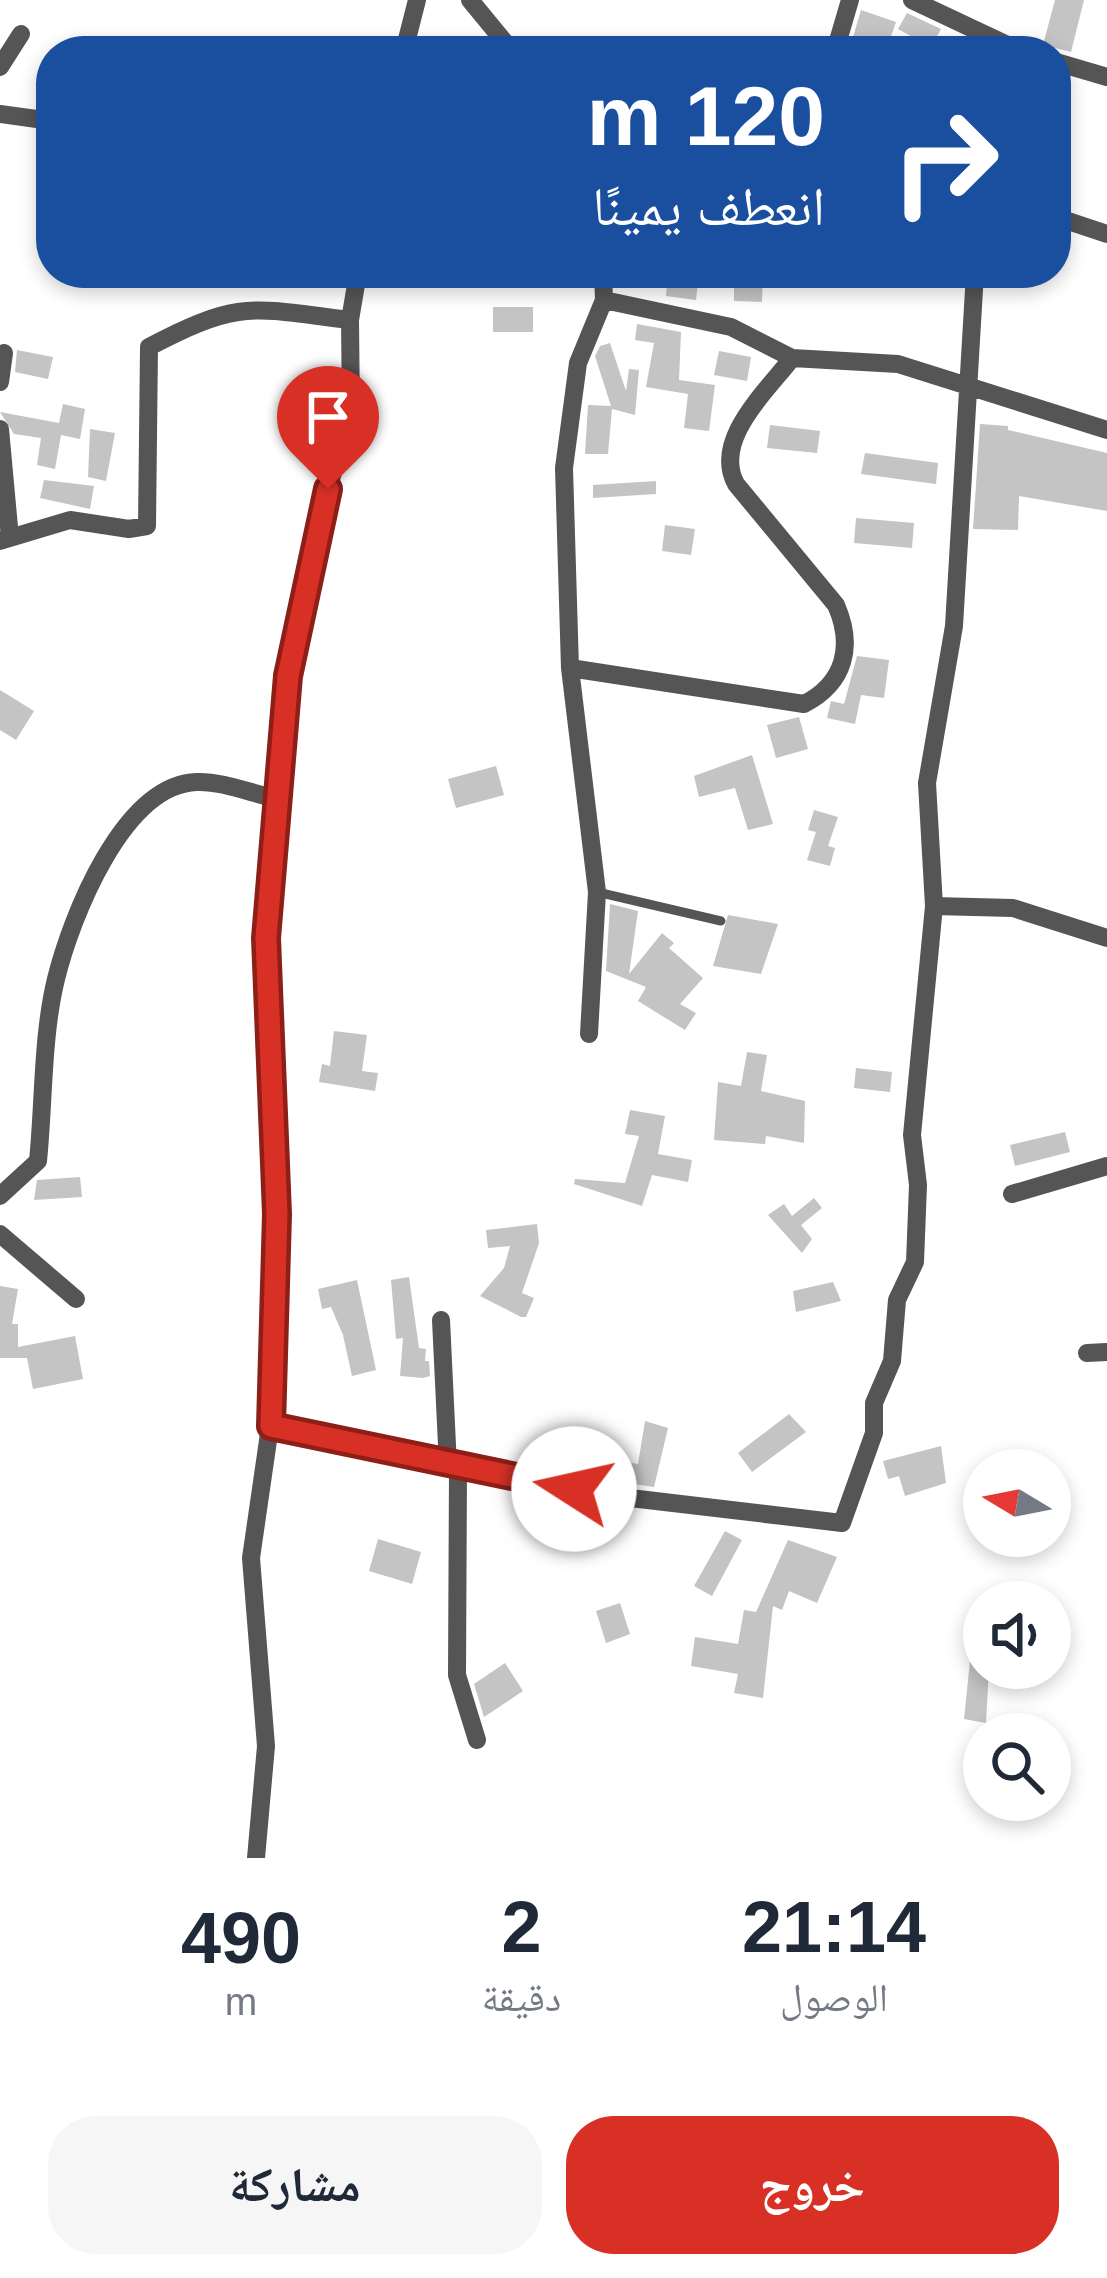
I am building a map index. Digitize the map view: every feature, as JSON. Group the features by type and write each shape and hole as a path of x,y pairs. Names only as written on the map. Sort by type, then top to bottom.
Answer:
{"street":[{"path":"408,36 417,0"},
{"path":"470,0 500,36"},
{"path":"839,36 850,0"},
{"path":"912,0 988,36"},
{"path":"0,67 21,34"},
{"path":"1071,66 1107,77"},
{"path":"0,114 36,119"},
{"path":"1071,222 1107,234"},
{"path":"256,1858 266,1746 251,1558 271,1426 277,1214 266,938 288,676 328,489 351,414 350,320 355,288"},
{"path":"589,1034 597,892 570,668 564,468 578,363 604,300 604,288"},
{"path":"271,1426 453,1467 614,1496 842,1523 874,1432 874,1403 892,1360 897,1300 914,1262 918,1184 912,1135 934,906 927,783 954,626 974,288"},
{"path":"604,300 731,327 792,358 898,364 1107,430"},
{"path":"0,429 5,539 70,520 130,529 147,526 149,347 208,316 245,307 350,320"},
{"path":"0,382 4,353"},
{"path":"570,668 804,704 824,694 842,669 848,645 836,605 736,484 729,461 735,434 792,358"},
{"path":"0,1196 38,1161 55,983 74,916 135,811 167,789 198,782 278,799"},
{"path":"934,906 1013,908 1107,938"},
{"path":"1012,1194 1107,1166"},
{"path":"0,1234 76,1299"},
{"path":"441,1320 453,1467 457,1675 477,1740"}],"lane":[{"path":"597,892 721,921"}],"building":[{"path":"1055,0 1084,0 1071,52 1071,36 1045,36"},
{"path":"861,10 896,22 891,36 853,36"},
{"path":"907,13 941,29 937,36 911,36 898,29"},
{"path":"667,288 697,288 696,300 666,296"},
{"path":"734,288 762,288 762,302 734,301"},
{"path":"493,307 533,307 533,332 493,332"},
{"path":"637,324 681,332 679,380 715,385 709,431 684,428 688,394 646,387 654,343 635,340"},
{"path":"610,343 626,391 629,369 639,370 635,415 612,409 608,454 585,454 588,405 611,406 595,356 600,346"},
{"path":"17,350 53,357 48,379 15,372"},
{"path":"719,351 751,357 747,381 714,375"},
{"path":"63,404 85,409 80,439 61,435 55,469 37,465 41,438 14,434 0,412 59,423"},
{"path":"980,424 1008,426 1008,430 1107,453 1107,511 1019,496 1018,530 973,529"},
{"path":"770,425 820,431 817,453 767,448"},
{"path":"90,429 115,433 106,481 88,477"},
{"path":"865,453 938,463 936,484 861,474"},
{"path":"44,480 94,486 90,509 40,498"},
{"path":"656,481 656,494 593,498 593,485"},
{"path":"856,518 914,523 912,548 854,543"},
{"path":"665,525 695,529 691,555 662,551"},
{"path":"857,656 889,660 884,698 861,695 855,724 827,718 831,701 844,704"},
{"path":"0,690 34,711 16,740 0,730"},
{"path":"799,717 808,749 776,758 767,725"},
{"path":"752,755 773,824 748,830 735,788 699,797 694,776"},
{"path":"496,766 504,795 456,808 448,779"},
{"path":"814,810 838,817 828,846 835,848 830,866 807,860 816,832 808,830"},
{"path":"610,904 638,911 629,974 662,933 674,943 669,948 703,978 680,1004 696,1013 685,1030 638,1001 646,987 606,971"},
{"path":"728,915 778,924 761,974 713,966"},
{"path":"334,1031 367,1035 362,1071 378,1073 375,1091 319,1082 322,1064 330,1066"},
{"path":"747,1052 767,1055 761,1091 805,1101 804,1143 766,1136 765,1144 714,1140 718,1082 741,1086"},
{"path":"856,1068 892,1072 890,1092 854,1088"},
{"path":"630,1110 665,1116 658,1154 692,1160 688,1182 652,1175 642,1206 574,1184 575,1179 625,1183 639,1136 625,1134"},
{"path":"1065,1132 1070,1152 1015,1166 1010,1145"},
{"path":"80,1177 82,1197 34,1200 37,1180"},
{"path":"814,1198 822,1208 801,1225 812,1239 802,1253 768,1215 784,1204 792,1216"},
{"path":"537,1224 539,1243 522,1293 534,1298 526,1317 521,1317 480,1296 504,1268 510,1246 488,1248 486,1230"},
{"path":"409,1277 419,1348 426,1349 425,1361 429,1361 430,1376 423,1378 400,1376 403,1338 396,1339 391,1280"},
{"path":"357,1280 376,1370 352,1376 343,1335 331,1307 322,1309 318,1289"},
{"path":"833,1282 841,1301 796,1312 793,1291"},
{"path":"0,1286 18,1289 12,1324 18,1324 18,1347 75,1336 83,1379 33,1389 27,1358 0,1358"},
{"path":"789,1414 806,1432 752,1472 738,1453"},
{"path":"645,1421 668,1428 654,1487 595,1478 597,1468 565,1468 566,1435 591,1436 591,1455 638,1464"},
{"path":"941,1446 946,1483 905,1496 899,1476 888,1479 883,1461"},
{"path":"725,1531 742,1540 712,1596 694,1586"},
{"path":"378,1539 421,1552 412,1584 369,1571"},
{"path":"788,1540 837,1557 817,1603 789,1591 782,1610 773,1606 763,1698 734,1693 738,1674 691,1666 695,1637 738,1644 744,1610 756,1612"},
{"path":"620,1603 630,1634 606,1643 596,1611"},
{"path":"505,1663 523,1691 484,1717 474,1684"},
{"path":"967,1689 988,1689 987,1713 965,1713"}],"route":[{"path":"328,489 288,676 266,938 277,1214 271,1426 574,1489"}]}
